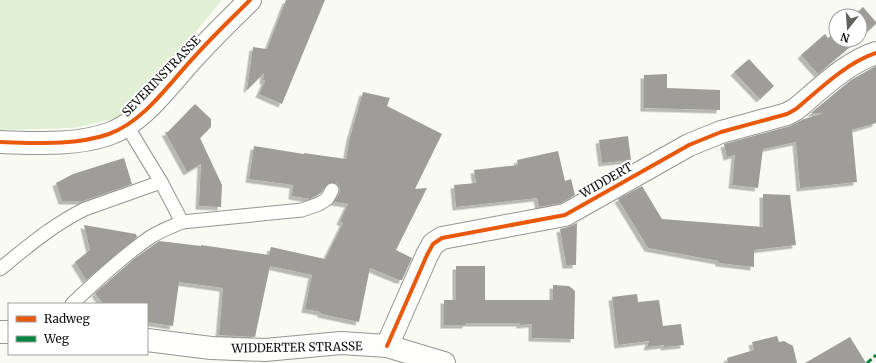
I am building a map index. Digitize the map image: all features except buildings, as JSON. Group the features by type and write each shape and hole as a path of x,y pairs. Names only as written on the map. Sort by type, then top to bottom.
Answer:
{"street":[{"name":"SEVERINSTRASSE","path":"0,142 58,143 88,139 109,134 127,126 142,114 197,54 250,0"},
{"name":"WIDDERT","path":"387,346 427,255 433,244 442,238 565,215 689,146 721,132 792,112 859,60 876,53"},
{"name":"WIDDERTER STRASSE","path":"148,340 211,348 265,350 341,344 387,346 444,363"}],"lane":[{"path":"127,126 161,182 182,222"},
{"path":"0,269 73,214 161,182"},
{"path":"73,303 92,284 142,244 156,234 182,222 302,210 319,204 327,199 332,190"}],"green space":[{"path":"0,0 222,0 126,116 74,128 0,130"}],"marked path":[{"path":"867,363 876,355"}],"cycle path":[{"path":"0,142 69,142 96,138 122,128 146,110 202,48 250,0"},
{"path":"387,346 427,255 433,244 442,238 565,215 689,145 721,132 787,114 796,109 824,85 854,63 876,53"}]}
